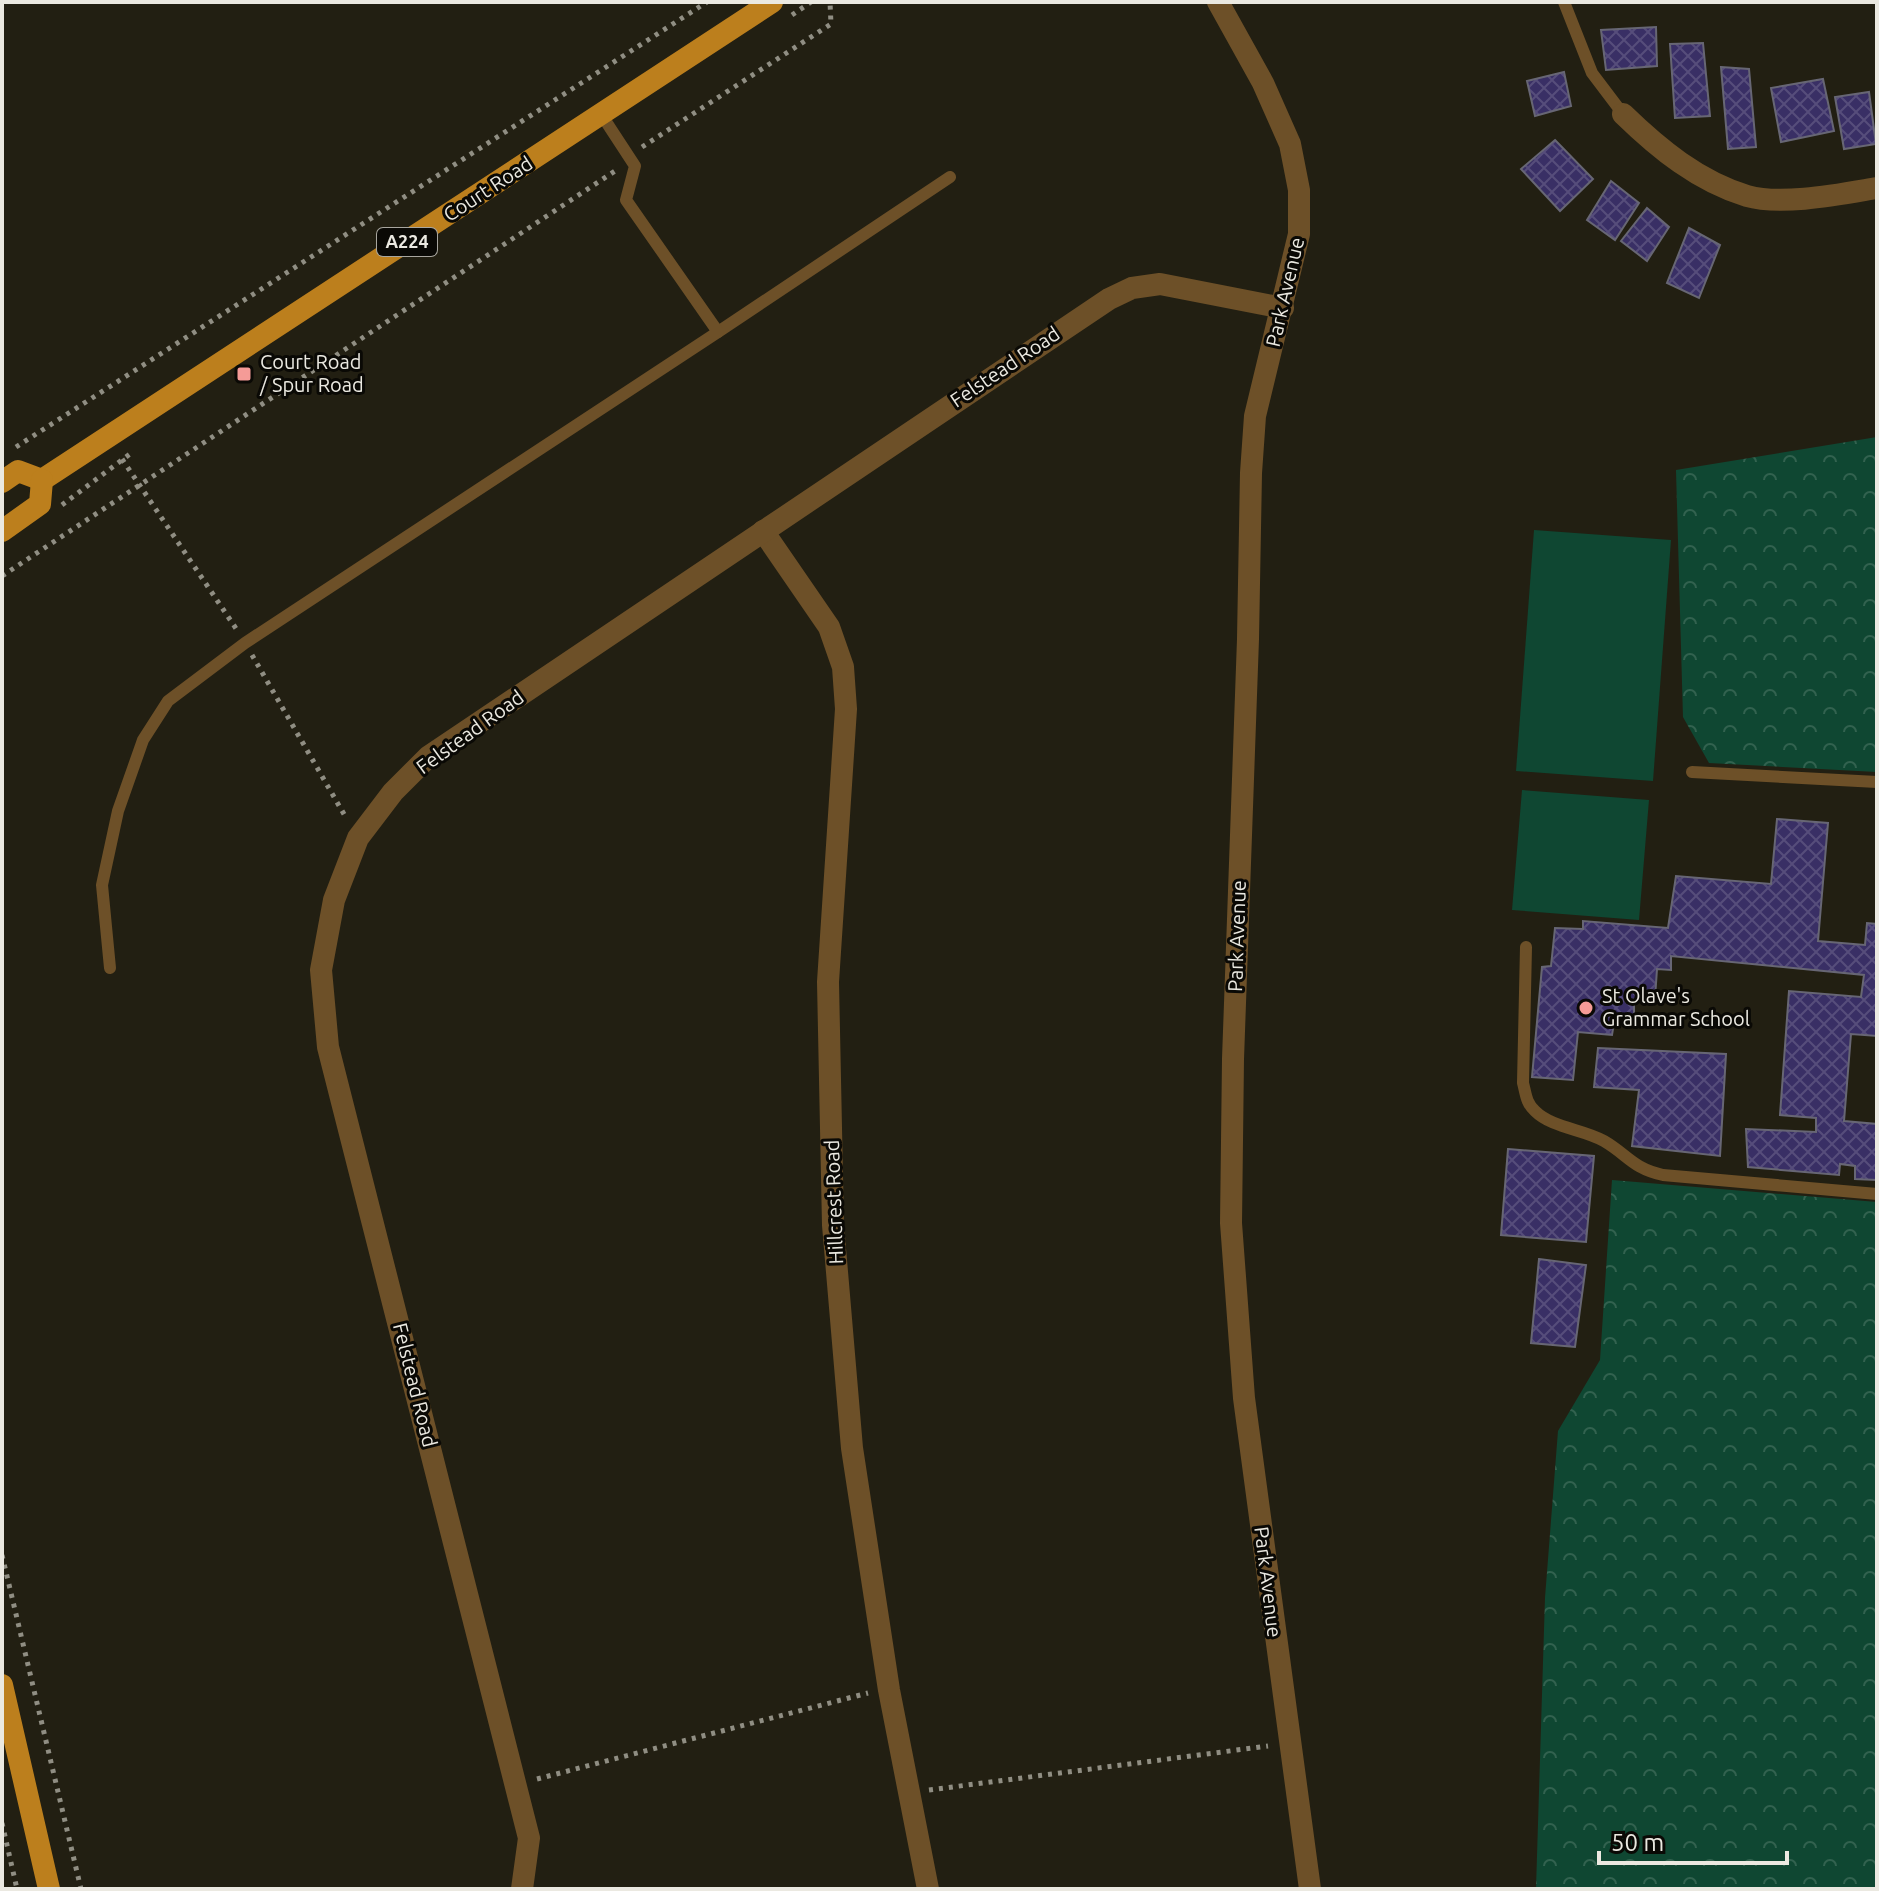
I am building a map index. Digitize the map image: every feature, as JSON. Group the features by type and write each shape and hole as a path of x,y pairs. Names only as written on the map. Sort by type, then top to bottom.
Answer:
{"main road":[{"name":"Court Road","path":"42,480 772,2"},
{"path":"2,482 18,471 42,480 40,504 2,531"},
{"path":"2,1685 49,1889"}],"street":[{"name":"Park Avenue","path":"1218,2 1263,83 1290,144 1299,190 1299,234 1255,416 1251,473 1233,1044 1231,1223 1244,1398 1310,1889"},
{"path":"1623,114 1650,140 1697,175 1749,197 1806,199 1877,188"},
{"name":"Felstead Road","path":"522,1889 529,1838 517,1785 328,1047 321,970 334,900 358,838 393,792 428,757 1082,315 1132,288 1160,284 1283,308"},
{"name":"Hillcrest Road","path":"763,531 829,627 843,667 846,709 828,982 833,1225 852,1448 889,1690 928,1889"}],"lane":[{"path":"1564,2 1592,73 1623,114"},
{"path":"601,114 635,166 626,200 718,332"},
{"path":"110,968 102,885 118,811 143,740 168,701 245,643 950,177"},
{"path":"1692,772 1877,782"},
{"path":"1526,947 1523,1083 1527,1102 1537,1114 1605,1142 1647,1172 1877,1194"}],"path":[{"path":"15,448 707,2"},
{"path":"642,147 831,24 830,2"},
{"path":"2,576 615,172 623,146"},
{"path":"122,459 137,482"},
{"path":"2,1555 81,1889"},
{"path":"517,1785 865,1693 889,1690"},
{"path":"908,1793 1289,1744"},
{"path":"2,1823 17,1889"}],"green space":[{"path":"1877,437 1877,772 1709,763 1683,717 1676,470"},
{"path":"1534,530 1671,540 1653,781 1516,771"},
{"path":"1522,790 1649,800 1639,920 1512,910"},
{"path":"1612,1180 1877,1202 1877,1889 1536,1889 1545,1598 1558,1431 1600,1360"}],"building":[{"path":"1656,27 1657,66 1606,70 1601,30"},
{"path":"1703,43 1710,116 1675,118 1670,44"},
{"path":"1721,67 1749,69 1756,147 1728,149"},
{"path":"1564,72 1571,106 1535,116 1527,81"},
{"path":"1823,79 1834,131 1781,142 1771,88"},
{"path":"1869,92 1876,144 1844,149 1835,97"},
{"path":"1555,140 1593,179 1560,211 1521,169"},
{"path":"1611,181 1639,203 1615,240 1587,220"},
{"path":"1647,208 1669,227 1647,261 1621,241"},
{"path":"1689,228 1720,245 1699,298 1667,283"},
{"name":"St Olave's Grammar School","path":"1777,819 1828,823 1818,941 1865,945 1867,923 1877,924 1877,1036 1851,1034 1844,1121 1877,1124 1877,1180 1855,1179 1855,1166 1840,1164 1839,1175 1748,1167 1746,1129 1816,1132 1816,1118 1780,1115 1789,991 1861,997 1864,975 1671,956 1671,970 1657,969 1655,998 1634,999 1634,1019 1615,1017 1612,1035 1578,1032 1573,1080 1532,1077 1542,967 1551,966 1555,928 1583,929 1583,921 1668,928 1676,876 1771,884"},
{"name":"St Olave's Grammar School","path":"1598,1048 1726,1054 1720,1156 1632,1146 1639,1090 1594,1087"},
{"path":"1508,1149 1594,1156 1586,1242 1501,1235"},
{"path":"1539,1259 1586,1265 1575,1347 1531,1343"}],"place":[{"name":"Court Road / Spur Road","path":"244,374"},
{"name":"St Olave's Grammar School","path":"1586,1008"}]}
